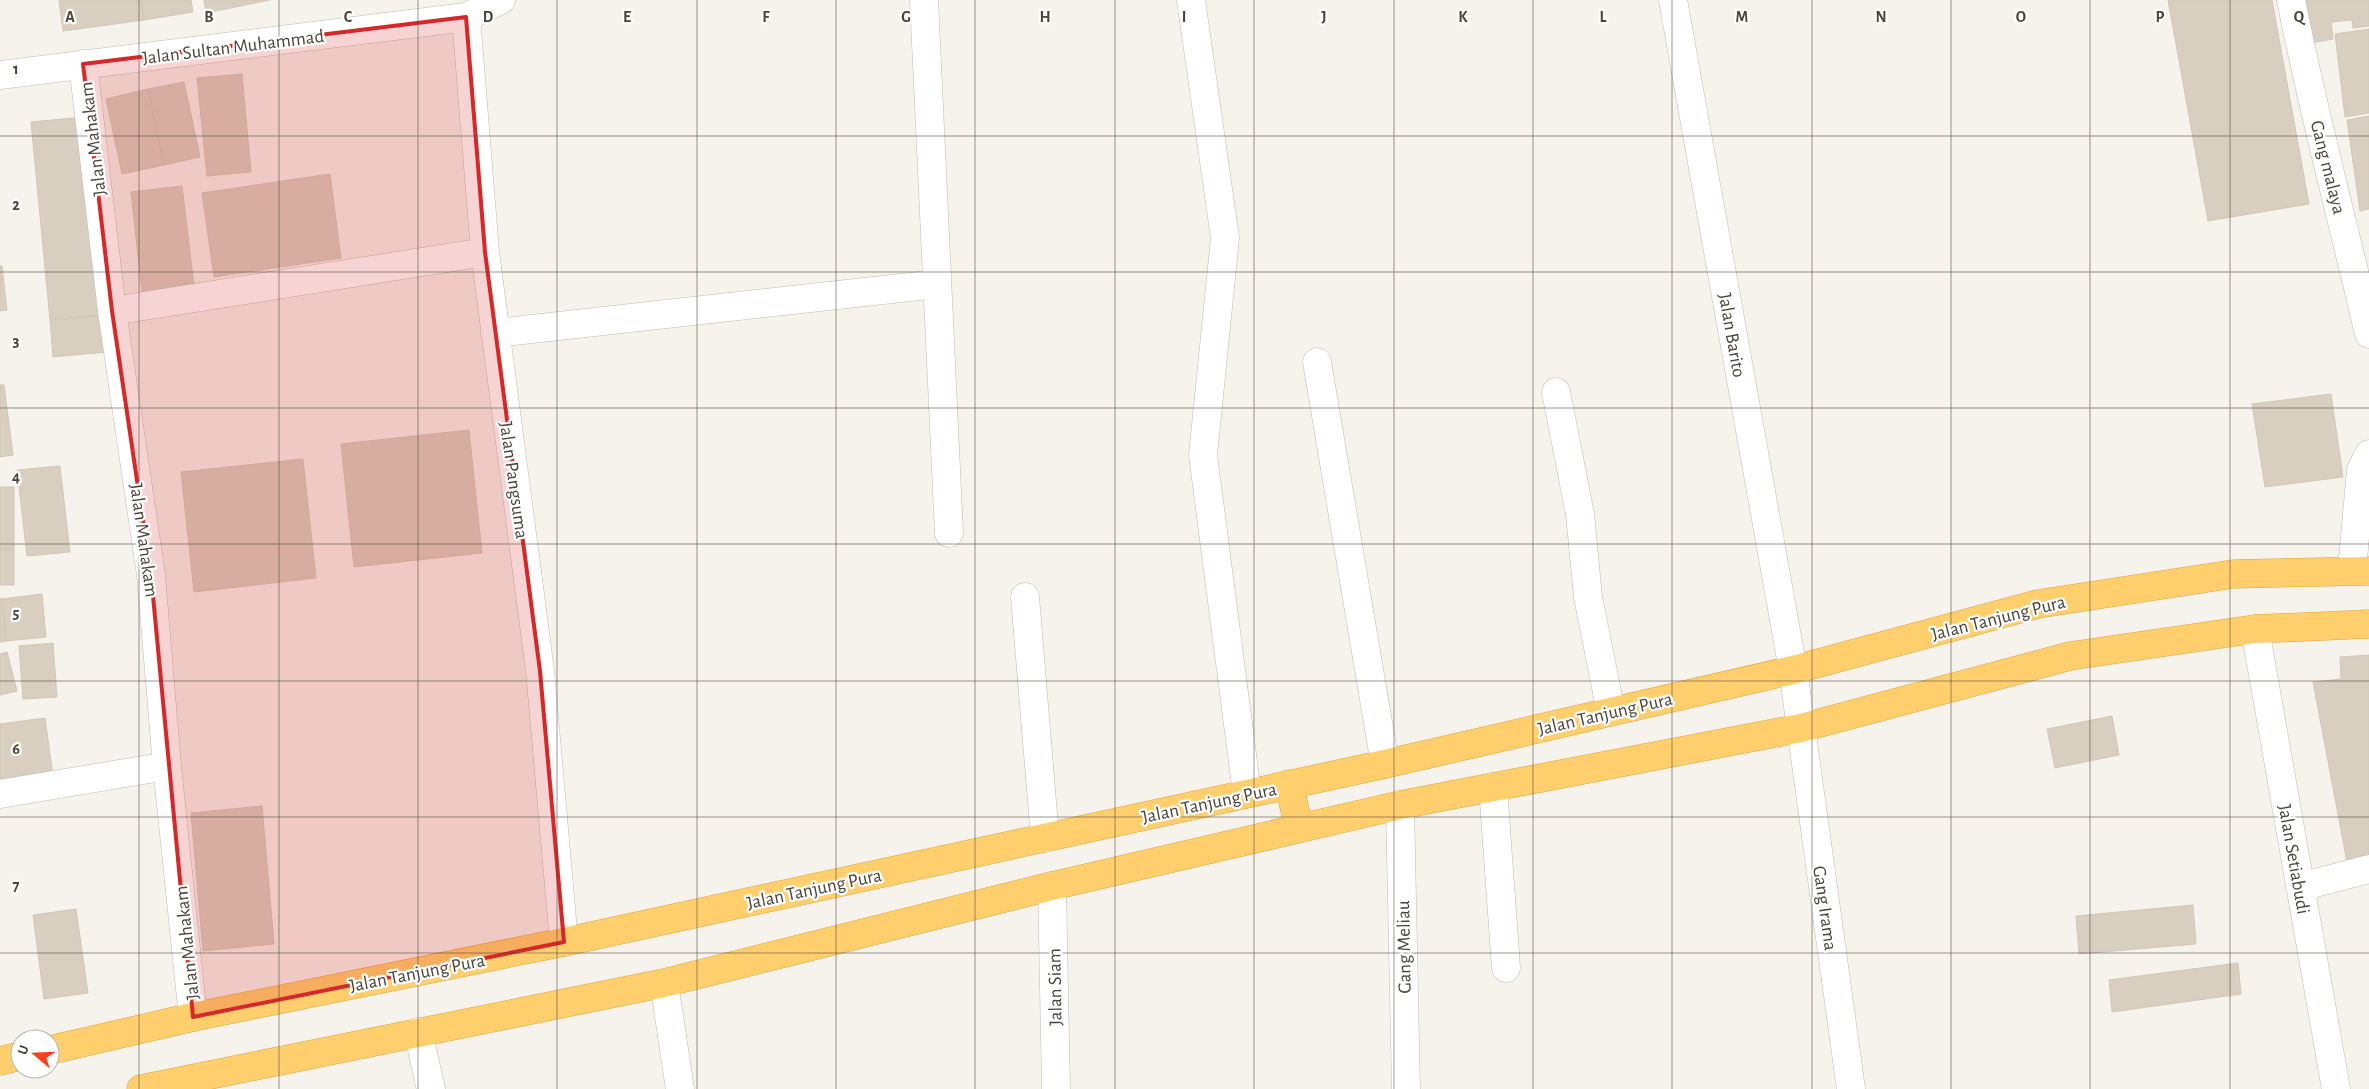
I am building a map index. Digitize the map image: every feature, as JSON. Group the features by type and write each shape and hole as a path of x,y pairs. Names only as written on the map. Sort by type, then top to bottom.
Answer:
{"highway":[{"name":"Jalan Tanjung Pura","path":"60,1048 193,1017 564,942 1384,764 1793,670 2048,603 2233,574 2360,570"},
{"path":"148,1088 664,983 1052,886 1400,805 1801,728 2070,656 2255,629 2369,624"},
{"path":"1289,784 1299,828"}],"street":[{"name":"Jalan Sultan Muhammad","path":"0,75 466,17 501,0"},
{"path":"924,0 949,533"},
{"path":"1191,0 1225,238 1203,455 1247,794"},
{"name":"Jalan Barito","path":"1673,0 1793,670 1801,728"},
{"name":"Gang malaya","path":"2291,0 2305,71 2337,194 2369,334"},
{"name":"Jalan Pangsuma","path":"466,17 485,252 540,671 564,942"},
{"name":"Jalan Mahakam","path":"83,64 112,311 151,575 167,766 193,1017"},
{"path":"112,311 485,252"},
{"path":"495,333 937,284"},
{"path":"1317,362 1384,764"},
{"path":"1556,392 1580,514 1588,597 1611,712"},
{"path":"2360,570 2361,470 2369,454"},
{"path":"1025,597 1045,838"},
{"name":"Jalan Setiabudi","path":"2255,629 2336,1089"},
{"name":"Gang Irama","path":"1801,728 1851,1089"},
{"path":"0,794 167,766"},
{"path":"1493,787 1506,968"},
{"name":"Gang Meliau","path":"1400,805 1406,1089"},
{"path":"2300,886 2369,869"},
{"name":"Jalan Siam","path":"1052,886 1056,1089"},
{"path":"664,983 680,1089"},
{"path":"418,1032 431,1089"}],"highlighted area":[{"path":"466,17 485,252 540,671 564,942 193,1017 151,575 112,311 83,64"}],"building":[{"path":"59,0 141,0 144,20 63,31"},
{"path":"141,0 191,0 193,12 144,20"},
{"path":"204,0 270,0 206,13"},
{"path":"2168,0 2272,0 2309,204 2208,221"},
{"path":"2298,0 2369,0 2369,26 2353,28 2352,20 2331,22 2333,39 2305,44"},
{"path":"2369,29 2369,113 2345,117 2335,34"},
{"path":"242,74 251,172 207,176 197,78"},
{"path":"184,82 200,157 164,165 148,89"},
{"path":"148,89 164,165 122,174 106,99"},
{"path":"2369,116 2369,209 2360,211 2347,120"},
{"path":"84,117 103,315 50,320 31,122"},
{"path":"330,174 341,258 214,277 202,193"},
{"path":"182,186 194,286 142,293 131,192"},
{"path":"0,266 2,266 7,310 0,311"},
{"path":"103,315 106,352 53,357 50,320"},
{"path":"0,385 4,385 13,455 0,457"},
{"path":"2331,394 2343,477 2265,487 2252,404"},
{"path":"469,430 482,553 354,567 341,444"},
{"path":"303,459 316,578 194,592 181,472"},
{"path":"60,466 70,552 27,556 17,470"},
{"path":"0,487 14,487 14,549 0,549"},
{"path":"0,549 14,549 14,585 0,585"},
{"path":"42,594 46,637 6,641 2,599"},
{"path":"0,599 2,599 6,641 0,642"},
{"path":"53,643 57,697 23,699 19,646"},
{"path":"7,652 17,691 0,695 0,654"},
{"path":"2369,655 2369,857 2347,862 2313,682 2341,679 2340,657"},
{"path":"2112,716 2119,755 2055,768 2047,729"},
{"path":"45,718 54,783 0,791 0,724"},
{"path":"262,806 274,944 203,951 191,813"},
{"path":"2193,905 2196,944 2079,954 2076,916"},
{"path":"76,909 88,993 44,999 33,915"},
{"path":"2238,963 2241,994 2112,1012 2109,980"}]}
